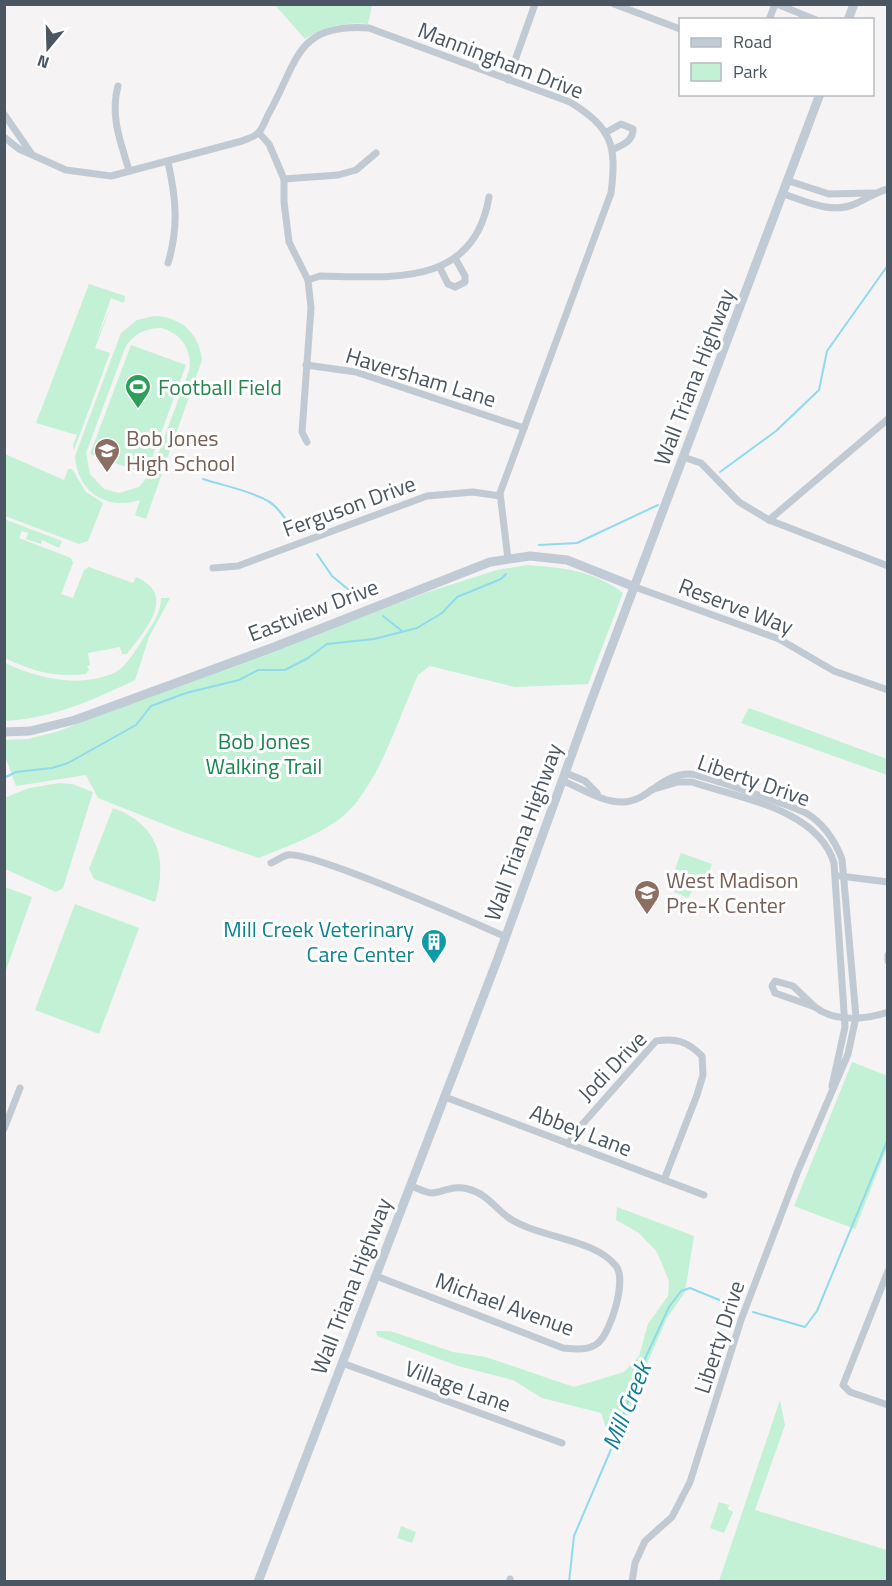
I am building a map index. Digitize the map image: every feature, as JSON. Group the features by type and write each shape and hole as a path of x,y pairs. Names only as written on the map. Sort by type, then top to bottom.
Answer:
{"main road":[{"name":"Wall Triana Highway","path":"258,1581 506,937 819,96"},
{"name":"Eastview Drive","path":"4,732 30,731 75,720 274,647 490,562 530,556 567,560 635,587"}],"street":[{"path":"508,80 535,4"},
{"path":"614,4 679,28"},
{"path":"770,18 776,4 811,18"},
{"name":"Manningham Drive","path":"259,133 293,59 308,42 328,30 349,27 369,28 570,102 591,115 614,148"},
{"path":"118,86 113,103 116,127 129,170"},
{"path":"4,114 33,155"},
{"path":"508,559 500,496 611,193 614,148 628,141 633,135 633,129 621,124 605,133"},
{"path":"4,137 19,149 78,173 111,176 242,141 259,133 269,144 284,179 284,202 289,242 309,280 311,308 302,432 307,442"},
{"path":"284,179 338,175 356,170 376,153"},
{"path":"168,162 177,208 177,228 168,263"},
{"path":"789,181 828,194 873,193 888,189"},
{"path":"784,194 814,205 835,208 853,205 873,193"},
{"path":"309,280 320,276 408,276 440,268 455,258 476,238 485,218 489,197"},
{"path":"440,268 448,284 455,287 465,282 465,276 455,258"},
{"name":"Haversham Lane","path":"306,365 356,372 524,428"},
{"path":"768,520 888,419"},
{"path":"683,457 701,463 739,502 768,520 888,566"},
{"name":"Ferguson Drive","path":"213,568 238,566 427,496 446,492 500,496"},
{"name":"Reserve Way","path":"635,587 779,639 834,671 888,690"},
{"name":"Liberty Drive","path":"564,777 585,781 598,795 614,802 626,802 669,778 689,774 806,813 836,843 842,859 856,1017 848,1054 741,1320 690,1482 672,1517 645,1541 635,1563 632,1581"},
{"name":"Liberty Drive","path":"649,790 678,782 692,782 798,818 818,833 830,848 835,876 845,1017 843,1041 830,1094"},
{"path":"271,863 289,855 305,857 506,937"},
{"path":"835,876 888,882"},
{"path":"888,955 888,961"},
{"path":"815,1007 775,993 772,986 776,981 794,986 823,1014 856,1017 888,1012"},
{"name":"Jodi Drive","path":"568,1144 579,1128 656,1041 672,1039 689,1043 702,1056 703,1075 664,1180"},
{"path":"4,1129 20,1088"},
{"name":"Abbey Lane","path":"445,1097 704,1195"},
{"name":"Michael Avenue","path":"376,1276 563,1348 580,1350 597,1344 606,1332 621,1284 618,1268 604,1255 524,1226 508,1218 491,1200 468,1189 446,1188 432,1193 411,1186"},
{"path":"888,1271 843,1385 850,1392 888,1405"},
{"path":"878,1297 888,1300"},
{"name":"Village Lane","path":"342,1363 562,1443"}],"green space":[{"path":"275,5 372,5 368,24 335,26 305,39"},
{"path":"89,284 125,296 124,303 111,298 96,341 111,306 95,348 110,353 74,450 73,445 77,435 36,423"},
{"path":"154,316 180,323 193,334 202,360 146,519 135,515 140,500 116,503 96,496 88,489 81,480 75,456 121,333 137,320","holes":["161,328 168,330 184,343 190,363 151,473 139,487 119,493 104,489 90,474 86,453 125,348 132,339 145,331"]},
{"name":"Football Field","path":"131,345 186,365 146,474 90,454"},
{"path":"5,454 64,480 68,469 72,469 86,492 103,503 88,541 79,544 5,516"},
{"path":"4,519 62,541 59,548 42,540 41,544 26,539 28,533 22,531 19,538 71,558 73,563 61,594 73,598 84,570 89,567 133,583 136,577 148,584 155,593 154,613 149,624 127,654 122,654 120,647 88,653 89,670 86,674 75,675 44,672 24,667 5,658"},
{"name":"Bob Jones Walking Trail","path":"527,565 565,569 589,575 623,593 588,684 515,687 430,666 418,675 382,759 355,804 346,814 323,830 297,842 259,858 186,833 98,798 86,775 16,786 5,756 4,740 28,739 56,732 428,592 497,570"},
{"path":"161,598 170,598 149,637 135,680 72,707 39,716 5,721 5,663 44,677 71,681 112,674 126,663 143,639 157,615"},
{"path":"749,708 887,759 887,775 741,723"},
{"path":"59,783 72,784 93,792 63,888 56,892 5,869 4,798 29,788"},
{"path":"113,808 140,823 156,845 160,871 155,902 94,879 89,869"},
{"path":"681,853 712,864 706,880 675,869"},
{"path":"678,882 693,889 688,898 674,892"},
{"path":"4,887 32,897 5,973"},
{"path":"75,904 139,928 99,1034 35,1010"},
{"path":"852,1062 888,1076 887,1148 855,1229 794,1206"},
{"path":"617,1207 694,1236 685,1292 667,1318 621,1432 607,1431 601,1413 542,1398 513,1380 458,1366 377,1336 376,1331 390,1331 453,1352 486,1357 574,1387 624,1372 639,1356 648,1324 668,1296 669,1281 657,1252 639,1233 616,1220"},
{"path":"780,1400 785,1425 755,1510 887,1550 887,1581 719,1581"},
{"path":"719,1502 729,1505 728,1509 733,1512 724,1533 710,1528"},
{"path":"401,1526 416,1532 412,1543 397,1538"}],"waterway":[{"path":"720,472 776,431 819,390 827,351 888,265"},
{"path":"203,479 261,497 276,508 298,531"},
{"path":"539,545 577,543 658,505"},
{"path":"317,554 332,576 361,600"},
{"path":"4,778 16,772 52,768 68,763 136,725 151,706 186,693 239,680 258,670 285,670 308,658 327,644 374,639 417,628 442,613 457,597 501,579 506,574"},
{"path":"383,616 402,631"},
{"name":"Mill Creek","path":"753,1312 805,1327 817,1311 888,1139"},
{"name":"Mill Creek","path":"569,1582 574,1536 612,1447 637,1376 669,1307 681,1291 690,1288 734,1306"}],"place":[{"name":"Football Field","path":"138,410"},
{"name":"Bob Jones High School","path":"107,474"},
{"name":"West Madison Pre-K Center","path":"647,916"},
{"name":"Mill Creek Veterinary Care Center","path":"434,965"}]}
